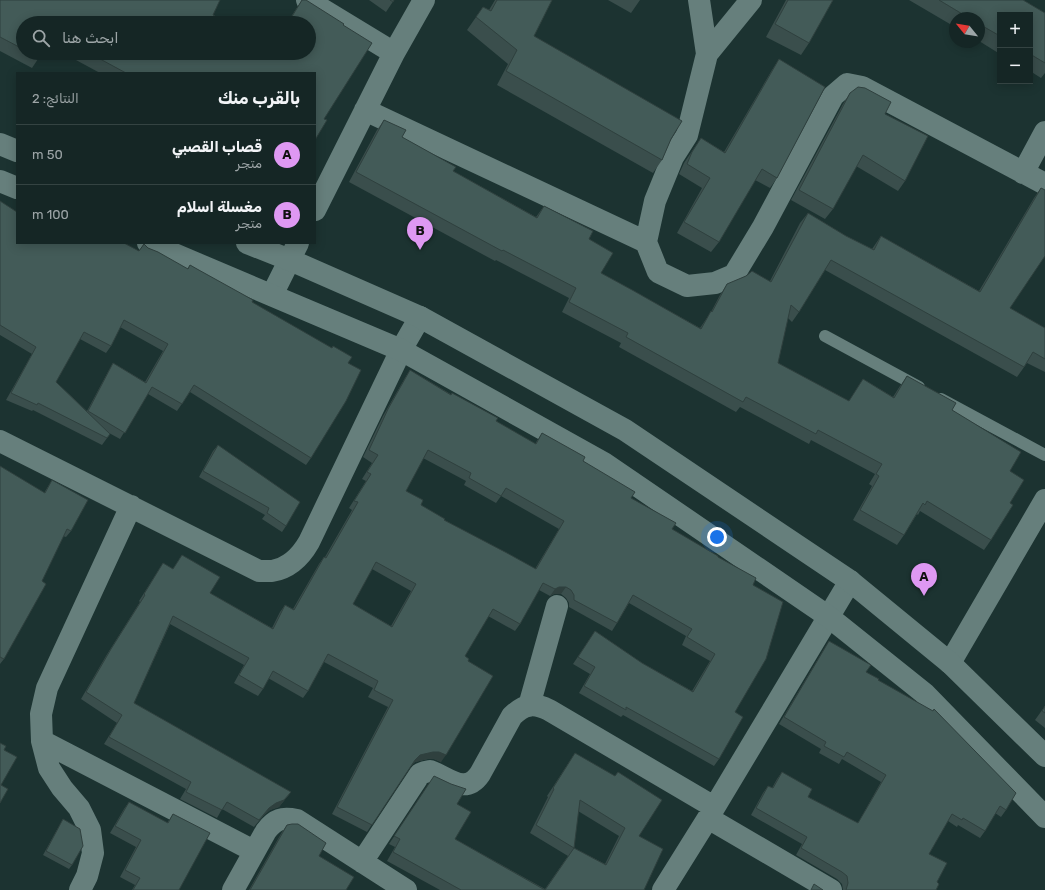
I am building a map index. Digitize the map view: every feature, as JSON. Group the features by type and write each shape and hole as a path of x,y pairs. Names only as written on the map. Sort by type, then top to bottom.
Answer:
{"street":[{"path":"307,0 394,53"},
{"path":"316,208 394,53 424,0"},
{"path":"699,0 707,54 687,135 673,157 655,201 646,242 658,272 687,286 715,283 734,275 763,227 833,96 847,84 862,87 1045,184"},
{"path":"707,54 751,0"},
{"path":"365,110 646,242"},
{"path":"1023,172 1045,132"},
{"path":"0,144 16,151"},
{"path":"0,181 16,188"},
{"path":"150,244 402,350 604,463 829,617 924,693 1045,817"},
{"path":"252,244 294,252 420,317 625,430 850,582 950,663 1045,756"},
{"path":"272,295 294,252"},
{"path":"0,441 259,571 272,571 284,567 294,561 303,552 309,542 402,350 420,317"},
{"path":"950,663 1045,500"},
{"path":"80,890 87,876 93,853 90,830 80,808 62,788 49,768 42,741 42,714 47,688 131,506"},
{"path":"663,890 850,582"},
{"path":"529,706 557,606"},
{"path":"362,862 420,774 430,771 459,784 465,785 471,783 480,774 512,716 520,709 529,706 540,706 549,710 831,890"},
{"path":"42,741 254,851"},
{"path":"233,890 254,851 271,824 278,820 288,818 297,820 406,890"}],"lane":[{"path":"825,336 1045,455"}],"building":[{"path":"0,0 220,0 213,15 215,16 16,16 16,45 0,37"},
{"path":"302,0 306,0 372,43 324,119 327,120 316,138 316,72 124,72 102,60 316,60 316,16 292,16"},
{"path":"497,0 552,0 534,36 682,121 671,139 662,160 506,71 517,50 476,17 483,7 491,11"},
{"path":"788,0 833,0 809,43 775,24"},
{"path":"939,0 1023,0 1045,13 1045,63 1033,56 1033,12 997,12 997,34 985,27 985,12 959,12"},
{"path":"779,59 825,87 777,178 762,169 719,242 684,222 710,178 687,164 692,152 701,138 725,153"},
{"path":"858,87 865,88 891,102 885,114 928,136 905,181 863,155 833,209 799,190 850,93"},
{"path":"384,120 406,130 402,137 456,167 453,171 537,218 544,206 593,231 589,239 613,253 601,273 701,329 727,284 746,276 752,271 771,282 808,213 846,236 874,250 881,236 980,292 1041,188 1045,190 1045,256 1010,308 1045,328 1045,359 1033,352 1024,367 831,260 799,312 791,305 778,363 849,401 863,379 894,398 907,376 956,403 952,410 1021,452 1010,471 1024,480 1010,503 1013,505 991,540 927,501 925,505 923,503 904,535 860,510 879,476 876,474 882,464 818,430 816,434 746,397 743,402 626,337 628,333 569,302 576,288 503,250 502,251 356,172"},
{"path":"0,201 16,211 16,244 126,244 139,251 144,244 148,248 188,269 190,265 253,300 252,302 332,348 333,346 352,357 348,363 361,370 346,401 311,458 194,385 182,404 152,387 125,433 88,411 113,363 146,383 168,344 124,320 111,346 84,332 56,382 110,434 107,438 38,403 37,405 11,393 36,347 0,325"},
{"path":"410,370 451,395 452,393 498,418 496,421 536,444 542,433 585,457 583,461 635,492 631,498 676,523 672,529 756,578 753,585 783,602 766,659 735,712 743,717 719,759 626,707 626,710 584,686 595,667 578,657 595,631 642,663 693,692 715,654 687,637 692,629 633,595 617,623 574,600 574,595 571,590 566,587 559,587 555,589 543,583 520,624 493,609 465,656 469,659 468,661 493,676 446,755 439,752 433,752 420,755 415,760 372,825 337,807 393,700 374,690 378,681 328,654 308,691 273,671 263,689 239,675 249,658 173,616 134,703 291,792 284,800 269,808 259,820 227,802 222,810 186,792 191,782 109,737 122,715 86,692 163,563 173,569 182,555 220,577 210,593 273,629 285,605 294,610 324,557 326,558 358,502 354,501 371,474 367,472 378,455 369,450 388,409","holes":["428,450 471,473 469,478 501,496 506,488 564,521 536,569 444,520 445,519 421,505 423,500 406,491","376,562 416,584 392,627 353,604"]},
{"path":"218,445 300,502 286,526 267,513 269,508 203,471"},
{"path":"0,466 45,493 52,480 88,500 71,531 67,529 42,581 46,584 4,659 0,657"},
{"path":"829,641 871,665 866,672 879,679 878,680 933,711 934,709 1016,793 1006,810 1000,806 985,831 963,818 962,820 952,814 929,854 947,863 937,882 939,884 936,890 846,890 848,883 847,876 801,848 807,837 756,808 768,786 773,788 782,772 812,789 808,797 858,823 886,775 847,752 844,757 824,746 826,742 784,717"},
{"path":"1045,706 1045,713 1042,711"},
{"path":"0,743 6,746 4,750 17,757 1,785 8,789 0,803"},
{"path":"575,753 615,776 618,772 662,800 639,836 663,849 644,890 545,890 574,848 536,825 554,789 553,788","holes":["580,800 625,828 606,865 574,848"]},
{"path":"434,776 466,789 457,804 471,812 455,839 545,890 461,890 393,852 400,839 394,836"},
{"path":"129,802 168,823 173,814 210,833 179,890 133,890 140,878 125,870 141,840 115,826"},
{"path":"63,819 80,829 83,846 72,865 46,851"},
{"path":"298,824 326,843 319,856 354,877 346,890 250,890 287,825"},
{"path":"814,884 823,890 811,890"}],"place":[{"name":"مغسلة اسلام","path":"420,250"},
{"name":"قصاب القصبي","path":"924,596"}]}
